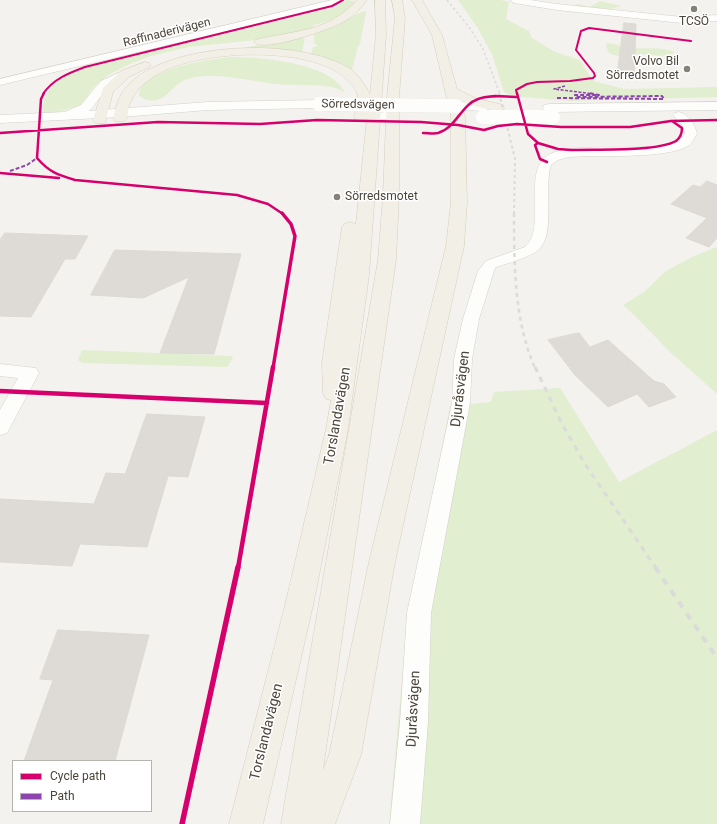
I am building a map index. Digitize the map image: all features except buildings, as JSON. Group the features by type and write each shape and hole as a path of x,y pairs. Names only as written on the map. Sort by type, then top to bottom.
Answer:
{"main road":[{"path":"101,117 106,91 125,74 149,63 193,51 276,40 308,32 341,19 354,11 362,0"},
{"name":"Torslandavägen","path":"246,824 260,760 300,601 337,429 360,275 381,35 380,0"},
{"name":"Torslandavägen","path":"298,824 387,260 391,188 393,97 400,18 397,0"},
{"path":"318,824 345,755 382,562 455,246 459,203 457,111 437,34 417,0"},
{"path":"121,115 128,93 134,85 145,76 173,63 213,54 253,51 299,55 318,59 349,74 363,92 364,97 354,194 332,363 337,429"},
{"path":"451,91 471,101 498,108"},
{"path":"459,158 468,127 483,117"}],"street":[{"name":"Raffinaderivägen","path":"0,82 329,4 335,2 336,0"},
{"path":"514,0 557,7 682,20 717,18"},
{"path":"63,116 86,108 91,104 100,88 115,78 125,74"},
{"name":"Sörredsvägen","path":"457,111 483,117 717,106"},
{"name":"Sörredsvägen","path":"0,126 121,115 318,109 457,111 498,108 551,113 679,115 717,114"},
{"name":"Djuråsvägen","path":"405,824 414,722 419,613 462,403 465,352 471,319 486,271 491,264 530,250 536,245 541,212 543,169 552,157 573,153 649,151 675,147 684,143 691,134 689,125 679,115"},
{"name":"Sörredsvägen","path":"0,119 63,116 101,117"},
{"path":"0,370 30,372 0,428"}],"green space":[{"path":"346,0 356,1 343,14 331,20 313,25 313,28 274,38 189,47 151,56 132,63 108,75 94,87 81,105 55,113 43,113 43,104 50,89 62,79 84,68 335,7"},
{"path":"458,0 501,0 509,2 506,19 529,31 532,38 555,52 580,60 593,81 624,89 717,87 717,97 570,101 512,96 504,92 492,54 477,27"},
{"path":"600,1 622,6 610,9 572,6 579,4 589,7"},
{"path":"364,11 366,12 360,44 358,46 352,70 330,60 311,55 313,47 318,46 314,43 314,34"},
{"path":"300,37 305,39 302,52 243,48"},
{"path":"607,43 632,48 661,49 675,52 663,56 640,54 617,56 609,53 606,46"},
{"path":"232,57 277,60 311,68 338,83 345,93 331,87 324,86 276,84 223,76 202,76 184,81 162,98 148,100 139,96 142,86 151,78 164,72 194,63"},
{"path":"717,247 717,394 670,352 623,305 644,292 666,271 694,256"},
{"path":"82,350 232,356 233,358 227,367 82,363 78,360"},
{"path":"560,388 619,482 717,430 717,824 389,824 407,623 450,406 491,402 494,392"}],"railway":[{"path":"447,0 469,27 483,49 500,94"},
{"path":"499,93 515,159 514,214"},
{"path":"514,214 515,272 519,311 528,350 535,368"},
{"path":"535,367 562,424 585,464 656,568"},
{"path":"655,567 717,658"}],"marked path":[{"path":"557,98 664,99 662,96 576,97 575,95 599,95 554,89 565,86"},
{"path":"10,171 27,165 37,158"}],"cycle path":[{"path":"182,824 234,588 295,236 291,224 282,213 268,204 257,200 237,195 75,180 58,175 46,169 37,158 41,99 48,87 58,78 85,67 332,6 343,0"},
{"path":"423,133 436,133 443,131 470,103 479,98 490,96 518,97 516,90 527,84 593,78 595,76 594,73 576,50 581,31 589,28 691,41"},
{"path":"518,97 528,134 538,143 535,145 540,159 547,162"},
{"path":"0,133 158,122 260,124 317,120 421,122 458,125 484,130 498,126 517,124 561,127 630,127 671,121 717,120"},
{"path":"538,143 558,149 571,150 625,149 656,146 668,144 676,141 680,137 682,128 672,121"},
{"path":"0,173 59,178"},
{"path":"0,391 267,403"}],"place":[{"name":"TCSÖ","path":"694,9"},
{"name":"Volvo Bil Sörredsmotet","path":"687,69"},
{"name":"Sörredsmotet","path":"337,197"}]}
